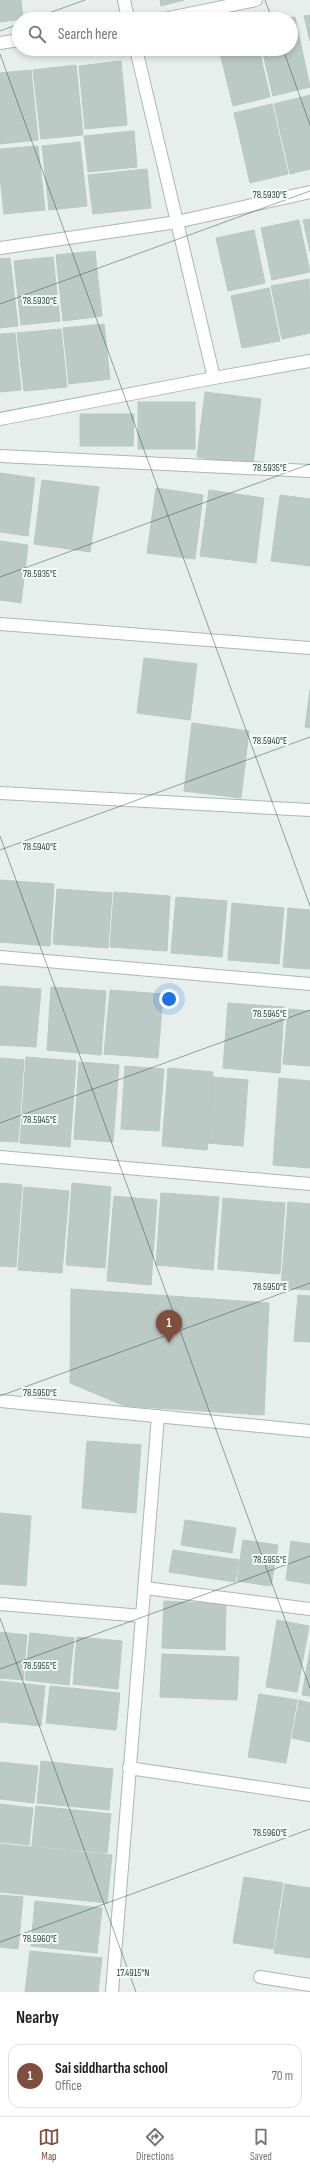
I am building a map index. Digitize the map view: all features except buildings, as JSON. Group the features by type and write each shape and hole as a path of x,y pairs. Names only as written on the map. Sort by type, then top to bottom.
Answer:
{"street":[{"path":"124,0 127,12"},
{"path":"198,12 256,0"},
{"path":"0,43 12,41"},
{"path":"138,56 214,378"},
{"path":"0,248 177,222 310,192"},
{"path":"0,419 310,361"},
{"path":"0,456 310,471"},
{"path":"0,624 310,648"},
{"path":"0,793 310,810"},
{"path":"0,957 310,984"},
{"path":"0,1157 310,1184"},
{"path":"0,1401 310,1431"},
{"path":"112,1992 158,1416"},
{"path":"145,1588 310,1608"},
{"path":"0,1604 142,1616"},
{"path":"129,1768 310,1795"},
{"path":"260,1976 310,1985"}],"place":[{"name":"Sai siddhartha school","path":"169,1343"}]}
